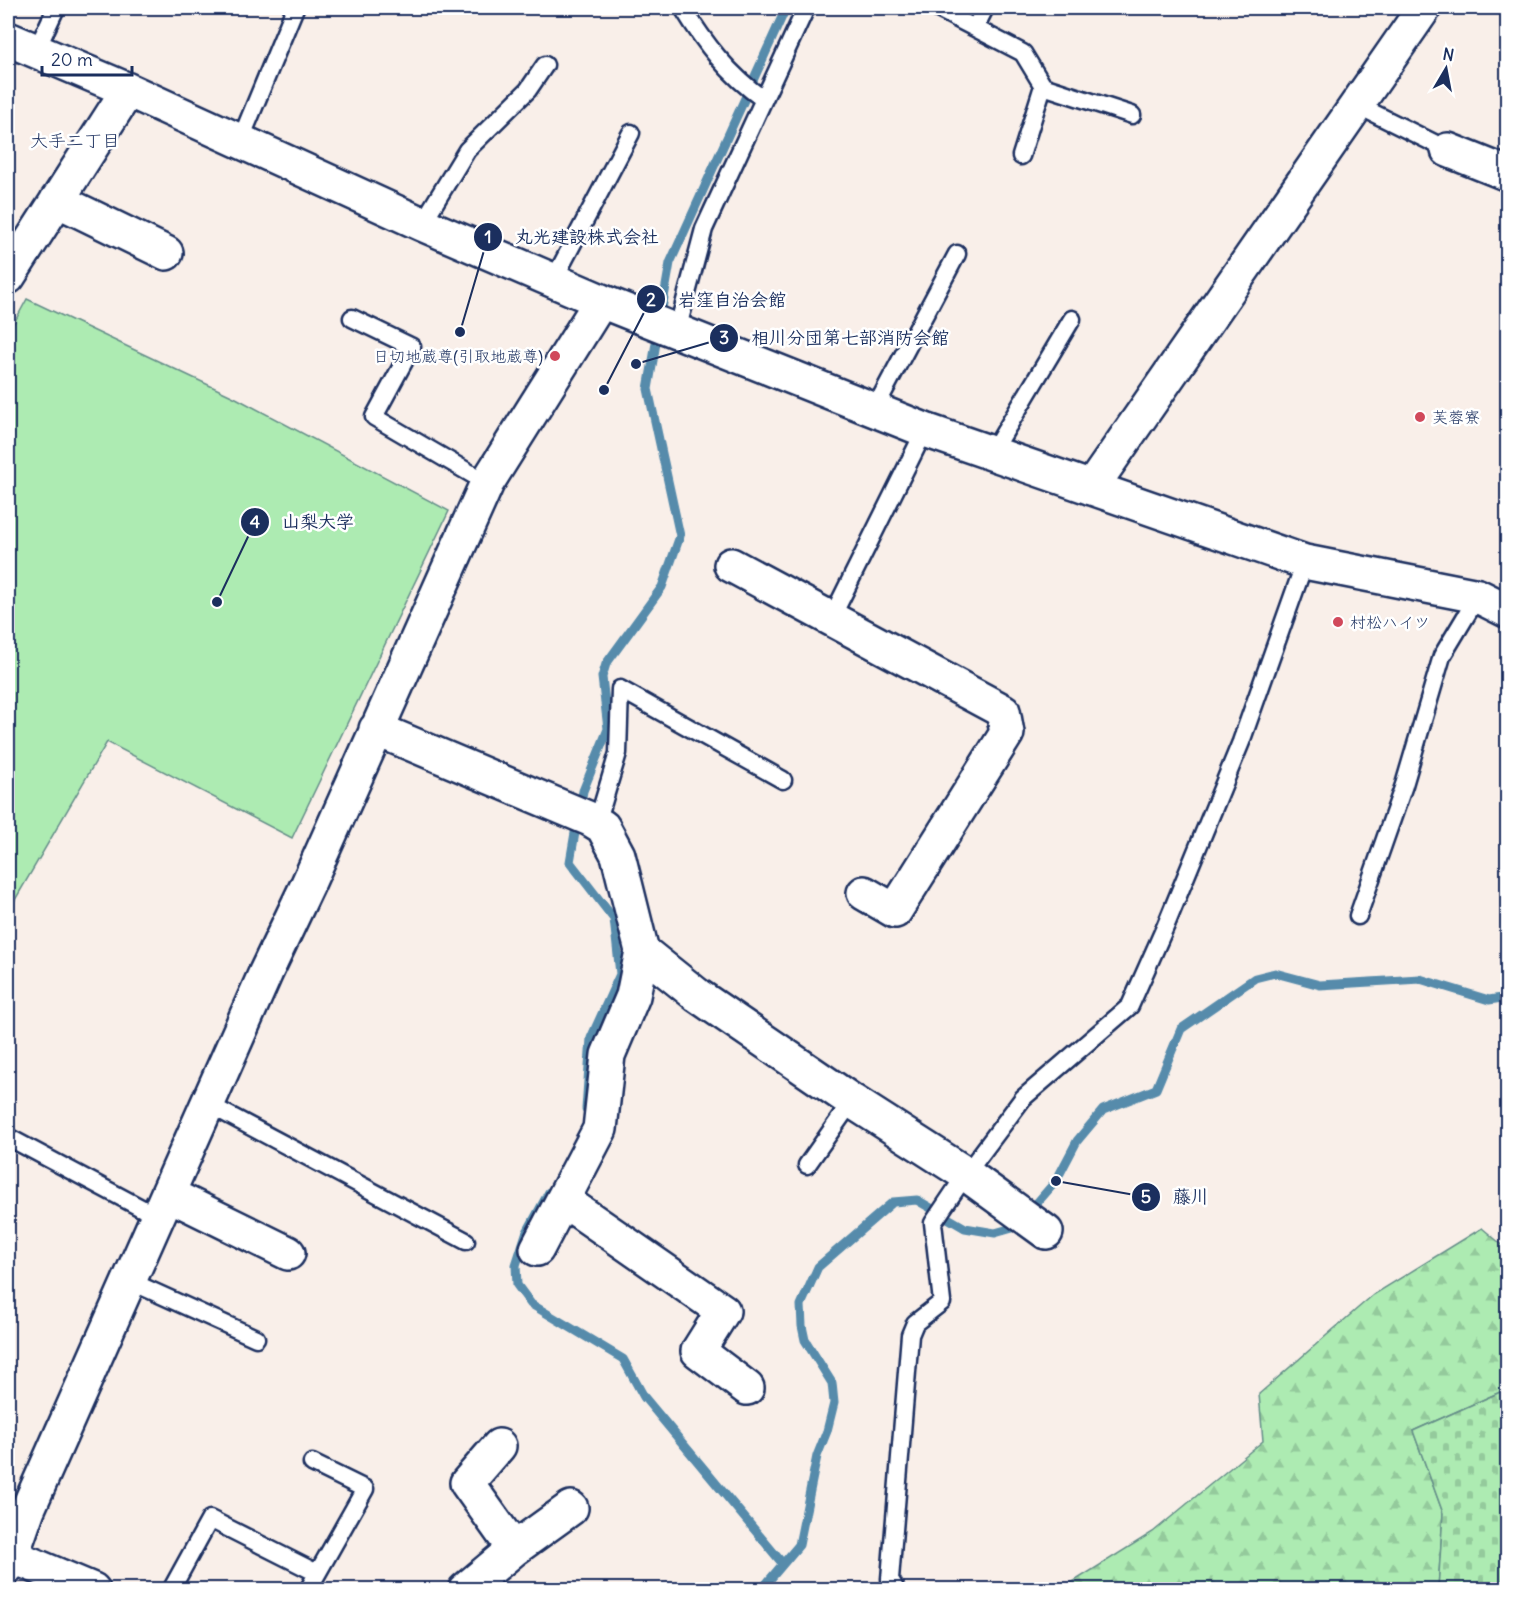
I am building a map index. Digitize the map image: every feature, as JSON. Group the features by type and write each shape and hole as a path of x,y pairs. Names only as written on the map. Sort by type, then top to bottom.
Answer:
{"street":[{"path":"1091,488 1424,8"},
{"path":"22,45 128,90 553,281 925,430 1305,562 1478,596 1508,611"},
{"path":"8,277 128,90"},
{"path":"1448,150 1508,174"},
{"path":"57,200 166,253"},
{"path":"93,1590 10,1561 28,1509 487,483 601,301"},
{"path":"731,565 1003,711 1007,733 895,911 864,893"},
{"path":"376,729 585,817 603,827 618,855 642,951 633,996 608,1055 600,1129 537,1249"},
{"path":"642,951 697,994 852,1101 957,1187 1002,1201 1042,1229"},
{"path":"563,1200 723,1311 698,1351 747,1388"},
{"path":"163,1205 288,1253"},
{"path":"499,1446 467,1483 514,1549"},
{"path":"465,1590 514,1549 572,1508"}],"lane":[{"path":"22,45 56,8"},
{"path":"240,141 296,8"},
{"path":"683,8 702,39 734,77 762,99"},
{"path":"666,327 704,229 762,99 806,8"},
{"path":"936,8 1023,53 1043,86 1132,115"},
{"path":"975,28 985,8"},
{"path":"422,224 466,150 528,90 545,65"},
{"path":"1021,156 1043,86"},
{"path":"1357,105 1448,150"},
{"path":"553,281 631,134"},
{"path":"874,410 957,254"},
{"path":"352,318 412,347 374,417 487,483"},
{"path":"992,453 1072,319"},
{"path":"831,619 925,430"},
{"path":"896,1590 890,1580 910,1335 915,1323 942,1302 933,1223 1023,1098 1130,1006 1241,742 1305,562"},
{"path":"1358,916 1404,785 1442,656 1478,596"},
{"path":"585,817 618,753 621,689 783,780"},
{"path":"807,1165 852,1101"},
{"path":"208,1104 466,1241"},
{"path":"8,1137 163,1205"},
{"path":"130,1281 256,1338"},
{"path":"308,1590 365,1489 312,1463"},
{"path":"171,1590 210,1518 317,1573"}],"green space":[{"path":"27,299 236,398 449,511 292,838 107,742 8,912 8,334"},
{"path":"1482,1228 1507,1249 1507,1389 1413,1431 1443,1513 1438,1589 1060,1590 1153,1532 1263,1441 1259,1394 1373,1295"},
{"path":"1507,1389 1507,1589 1438,1589 1443,1513 1413,1431"}],"waterway":[{"path":"580,808 583,791 608,729 602,677 606,664 662,587 680,536 648,389 670,263 786,8"},
{"path":"577,821 570,862 614,919 620,974 591,1038 586,1109"},
{"path":"761,1590 799,1545 817,1456 827,1431 834,1403 832,1383 805,1340 801,1305 818,1267 893,1202 917,1200 965,1228 995,1233 1016,1227 1056,1181 1077,1141 1103,1110 1156,1089 1181,1029 1255,978 1275,973 1320,985 1420,979 1489,1000 1508,997"},
{"path":"549,1192 526,1234 516,1265 517,1285 531,1304 623,1359 644,1397 783,1564"}],"place":[{"name":"丸光建設株式会社","path":"460,332"},
{"name":"日切地蔵尊(引取地蔵尊)","path":"555,356"},
{"name":"相川分団第七部消防会館","path":"636,364"},
{"name":"岩窪自治会館","path":"604,390"},
{"name":"芙蓉寮","path":"1420,417"},
{"name":"山梨大学","path":"217,602"},
{"name":"村松ハイツ","path":"1338,622"},
{"name":"藤川","path":"1056,1181"}],"district":[{"name":"大手二丁目","path":"75,140"}]}
